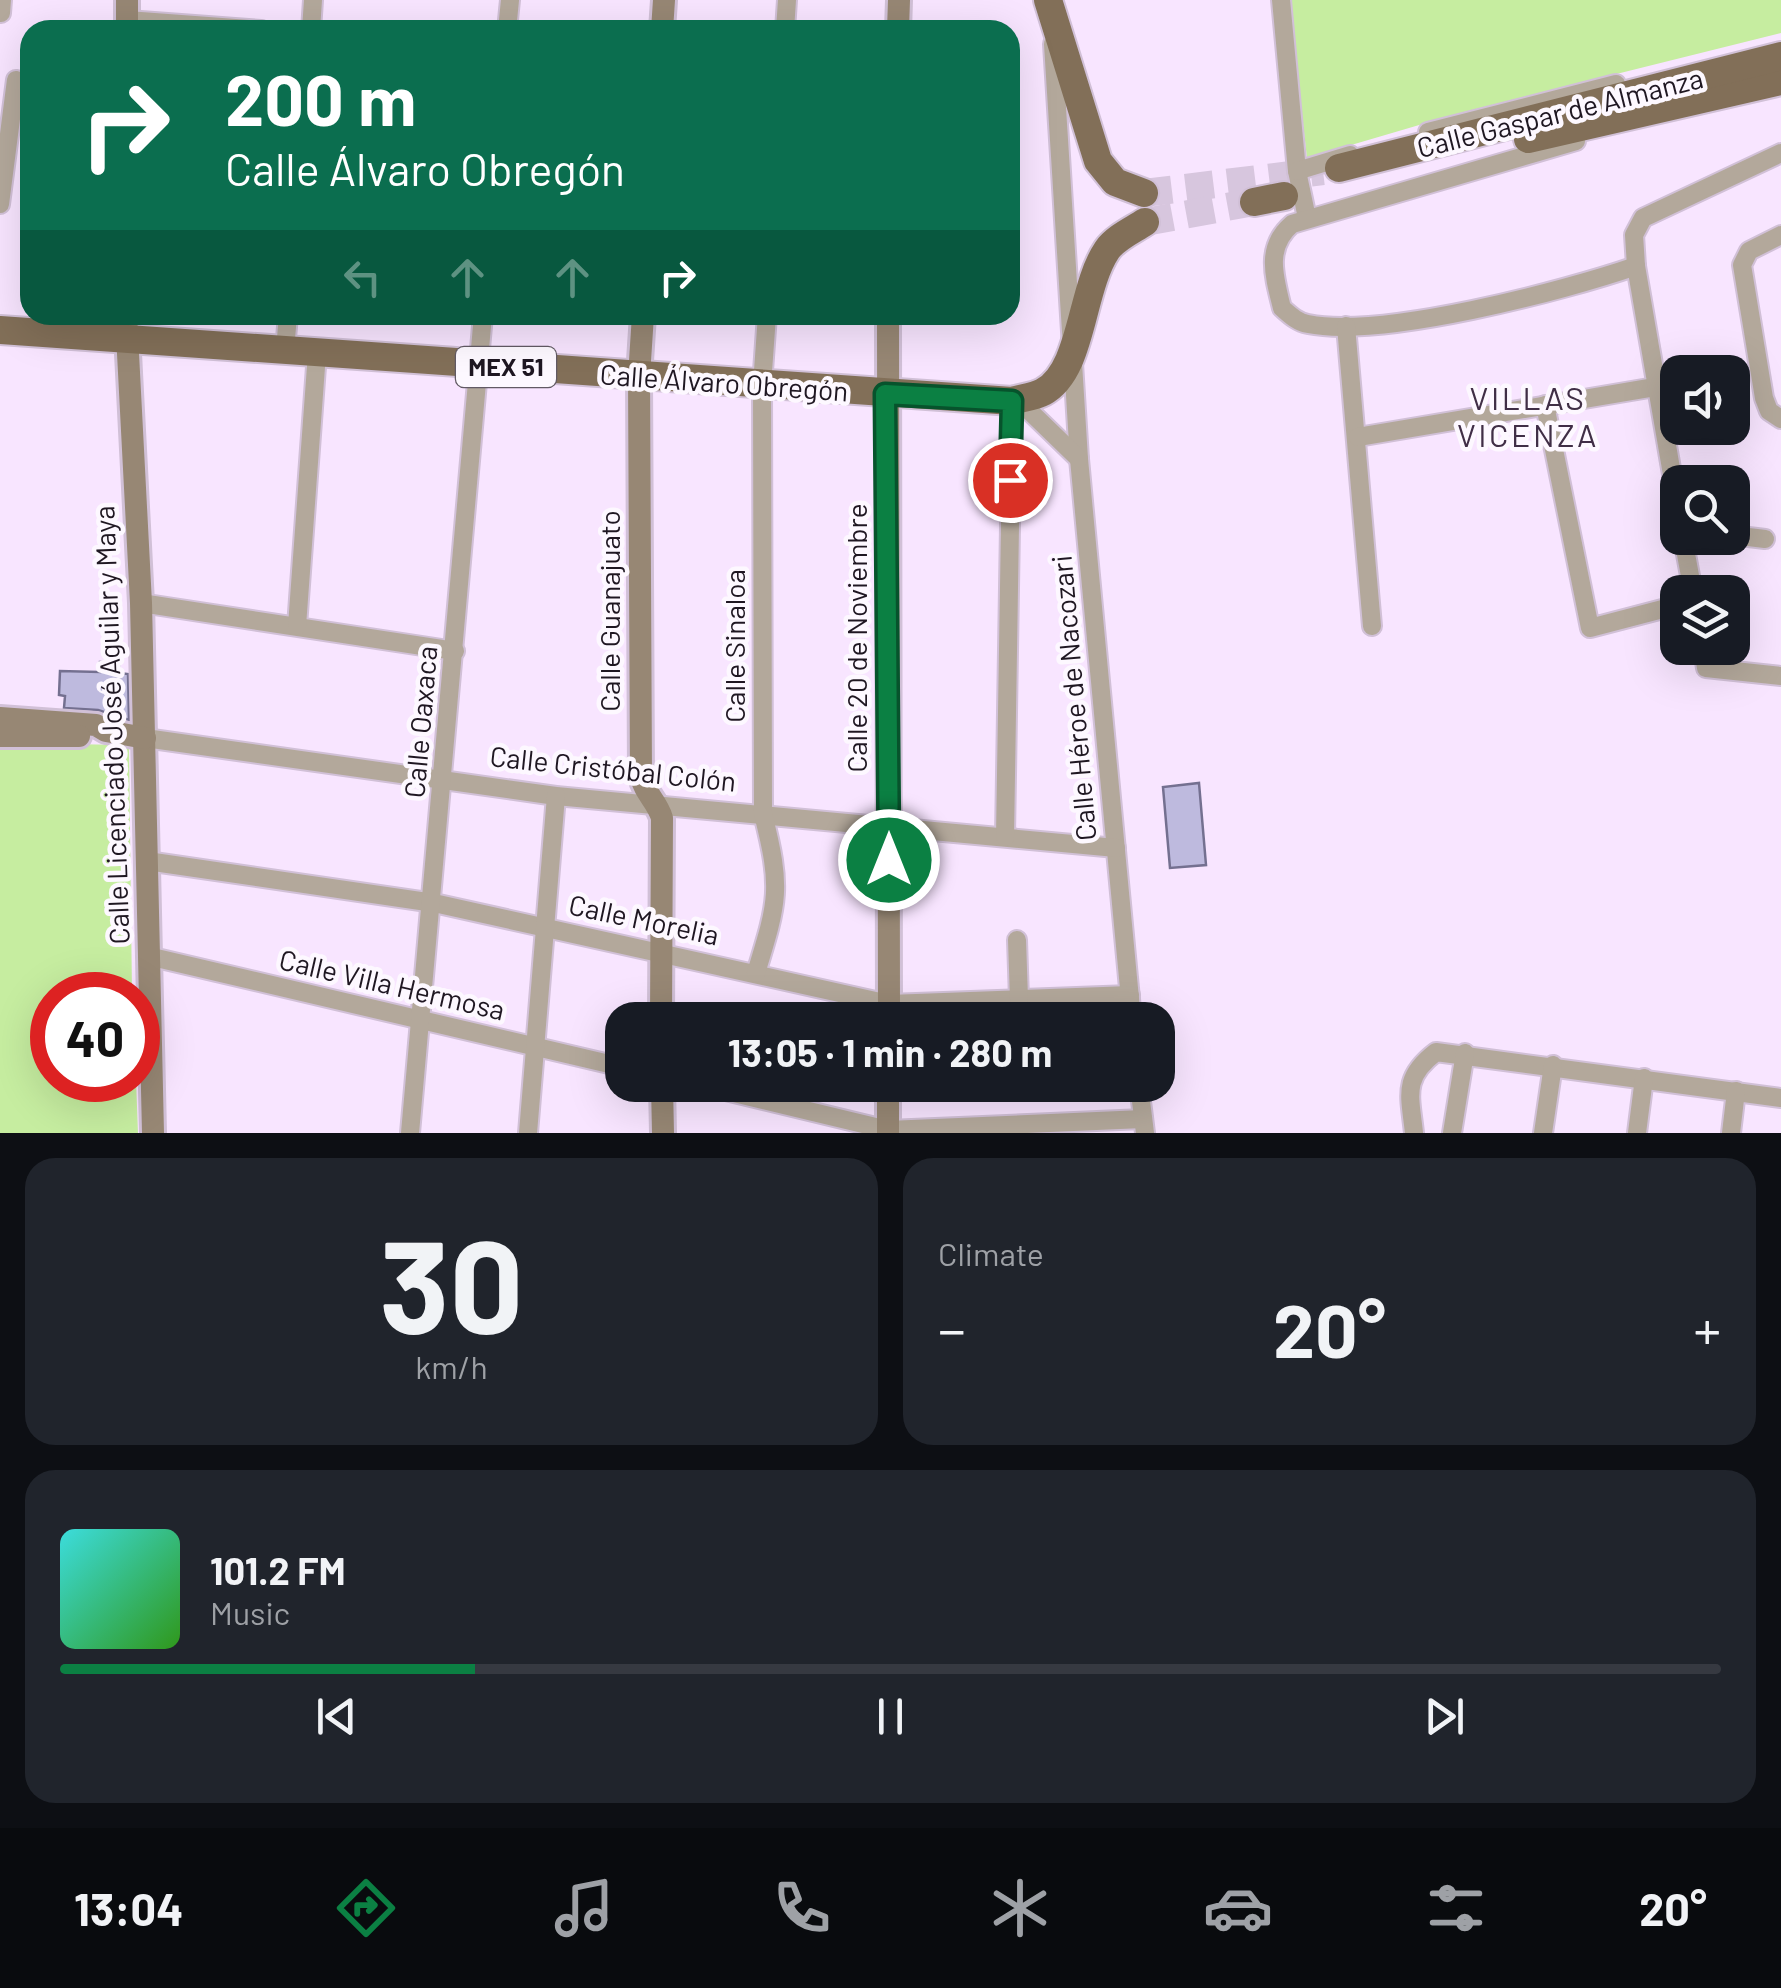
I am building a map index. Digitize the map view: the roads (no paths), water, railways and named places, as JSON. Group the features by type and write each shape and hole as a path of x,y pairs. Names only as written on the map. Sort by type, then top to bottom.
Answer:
{"main road":[{"path":"1049,6 1098,161 1115,182 1144,193"},
{"name":"Calle Gaspar de Almanza","path":"1781,56 1340,174 1656,112 1781,81"},
{"path":"1254,202 1290,184"},
{"path":"1014,400 1044,392 1072,358 1088,285 1109,246 1145,222"},
{"name":"Calle Álvaro Obregón","path":"0,330 126,327 317,353 1014,400"}],"street":[{"path":"0,14 2,0"},
{"path":"1281,0 1290,184 1307,218"},
{"name":"Calle Héroe de Nacozari","path":"1049,6 1079,459 1131,1002"},
{"path":"127,17 158,20"},
{"path":"1290,184 1546,99 1645,78 1745,67"},
{"path":"0,204 6,116 16,80"},
{"path":"1636,266 1441,316 1346,326 1307,324 1282,308 1274,274 1274,249 1278,236 1307,218 1612,131 1656,112"},
{"path":"1670,465 1634,235 1643,218 1781,153"},
{"path":"1781,235 1749,251 1742,266 1764,398 1770,411 1781,419"},
{"path":"285,350 287,325"},
{"name":"Calle Oaxaca","path":"410,1133 434,903 483,325"},
{"name":"Calle Guanajuato","path":"643,325 640,376 641,776 644,789 658,805 662,818 661,1002"},
{"name":"Calle Sinaloa","path":"756,973 778,902 776,866 764,814 762,386 765,325"},
{"name":"Calle 20 de Noviembre","path":"888,325 889,1002"},
{"path":"1346,326 1372,626"},
{"name":"Calle Licenciado José Aguilar y Maya","path":"126,327 141,603 153,1133"},
{"path":"297,626 317,353"},
{"path":"1358,437 1655,386"},
{"path":"1014,400 1079,459"},
{"path":"1004,836 1014,400"},
{"path":"1545,405 1590,628 1660,610"},
{"path":"1750,537 1765,539"},
{"path":"141,603 455,651"},
{"path":"1705,665 1781,676"},
{"path":"0,718 96,724 106,732 96,736 0,736"},
{"name":"Calle Cristóbal Colón","path":"106,732 556,796 1116,848"},
{"path":"528,1133 556,796"},
{"name":"Calle Morelia","path":"147,861 434,903 756,973 855,1002"},
{"path":"1017,940 1019,999"},
{"name":"Calle Villa Hermosa","path":"148,956 605,1063"},
{"name":"Calle Morelia","path":"989,1002 1130,995"},
{"path":"1414,1133 1409,1084 1422,1063 1436,1052 1781,1098"},
{"path":"1452,1133 1465,1053"},
{"path":"1543,1133 1552,1066"},
{"path":"1637,1133 1644,1078"},
{"path":"1731,1133 1736,1092"},
{"path":"662,1102 663,1133"},
{"path":"769,1102 888,1132 1144,1126"},
{"path":"888,1102 888,1132"}],"tunnel":[{"path":"1144,193 1323,171"},
{"path":"1145,222 1254,202"}],"district":[{"name":"VILLAS VICENZA","path":"1528,418"}]}
